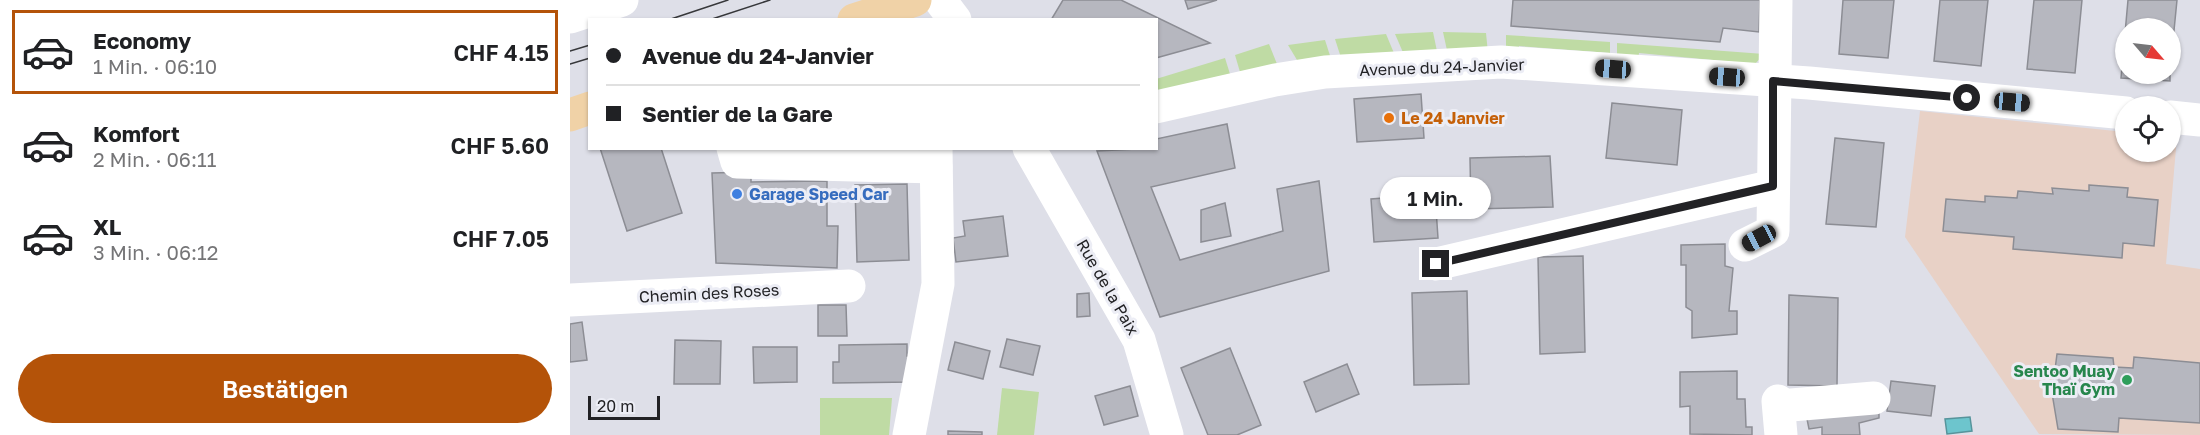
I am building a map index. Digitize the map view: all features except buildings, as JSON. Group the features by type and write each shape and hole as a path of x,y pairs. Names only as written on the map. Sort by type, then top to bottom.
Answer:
{"main road":[{"path":"860,18 915,0"},
{"path":"570,115 588,109"}],"street":[{"path":"570,17 622,0"},
{"path":"940,0 954,18"},
{"path":"1745,245 1773,231 1773,81 1776,0"},
{"name":"Avenue du 24-Janvier","path":"1158,107 1275,80 1325,72 1501,62 1773,81 2115,112"},
{"path":"2181,118 2200,120"},
{"path":"734,150 737,162 936,158 938,284 909,435"},
{"name":"Rue de la Paix","path":"1030,150 1138,340 1167,435"},
{"path":"1436,264 1773,186"},
{"name":"Chemin des Roses","path":"570,300 613,294 849,286"},
{"path":"1779,414 1874,398"}],"shaded area":[{"path":"1920,111 2115,131 2115,162 2175,162 2166,264 2200,269 2200,435 2039,434 1905,237"}],"green space":[{"path":"1433,32 1438,56 1405,57 1395,34"},
{"path":"1443,32 1486,33 1488,53 1448,55"},
{"path":"1386,34 1396,58 1343,64 1335,39"},
{"path":"1506,35 1610,42 1610,53 1519,46 1518,53 1506,50"},
{"path":"1325,40 1333,65 1303,70 1288,45"},
{"path":"1617,43 1764,54 1755,64 1639,53 1638,61 1617,58"},
{"path":"1269,44 1277,64 1240,72 1235,55"},
{"path":"1225,58 1230,74 1158,91 1158,78"},
{"path":"1002,388 1039,392 1034,435 997,435"},
{"path":"820,398 892,398 889,435 820,435"}],"water":[{"path":"1970,417 1972,431 1947,434 1945,419"}],"tram line":[{"path":"674,18 728,0"},
{"path":"715,18 770,0"},
{"path":"570,51 588,46"},
{"path":"570,64 588,59"}],"place":[{"name":"Le 24 Janvier","path":"1389,118"},
{"name":"Garage Speed Car","path":"737,194"},
{"name":"Sentoo Muay Thaï Gym","path":"2127,380"}],"route":[{"path":"1436,264 1773,186 1773,81 1967,98"}]}
